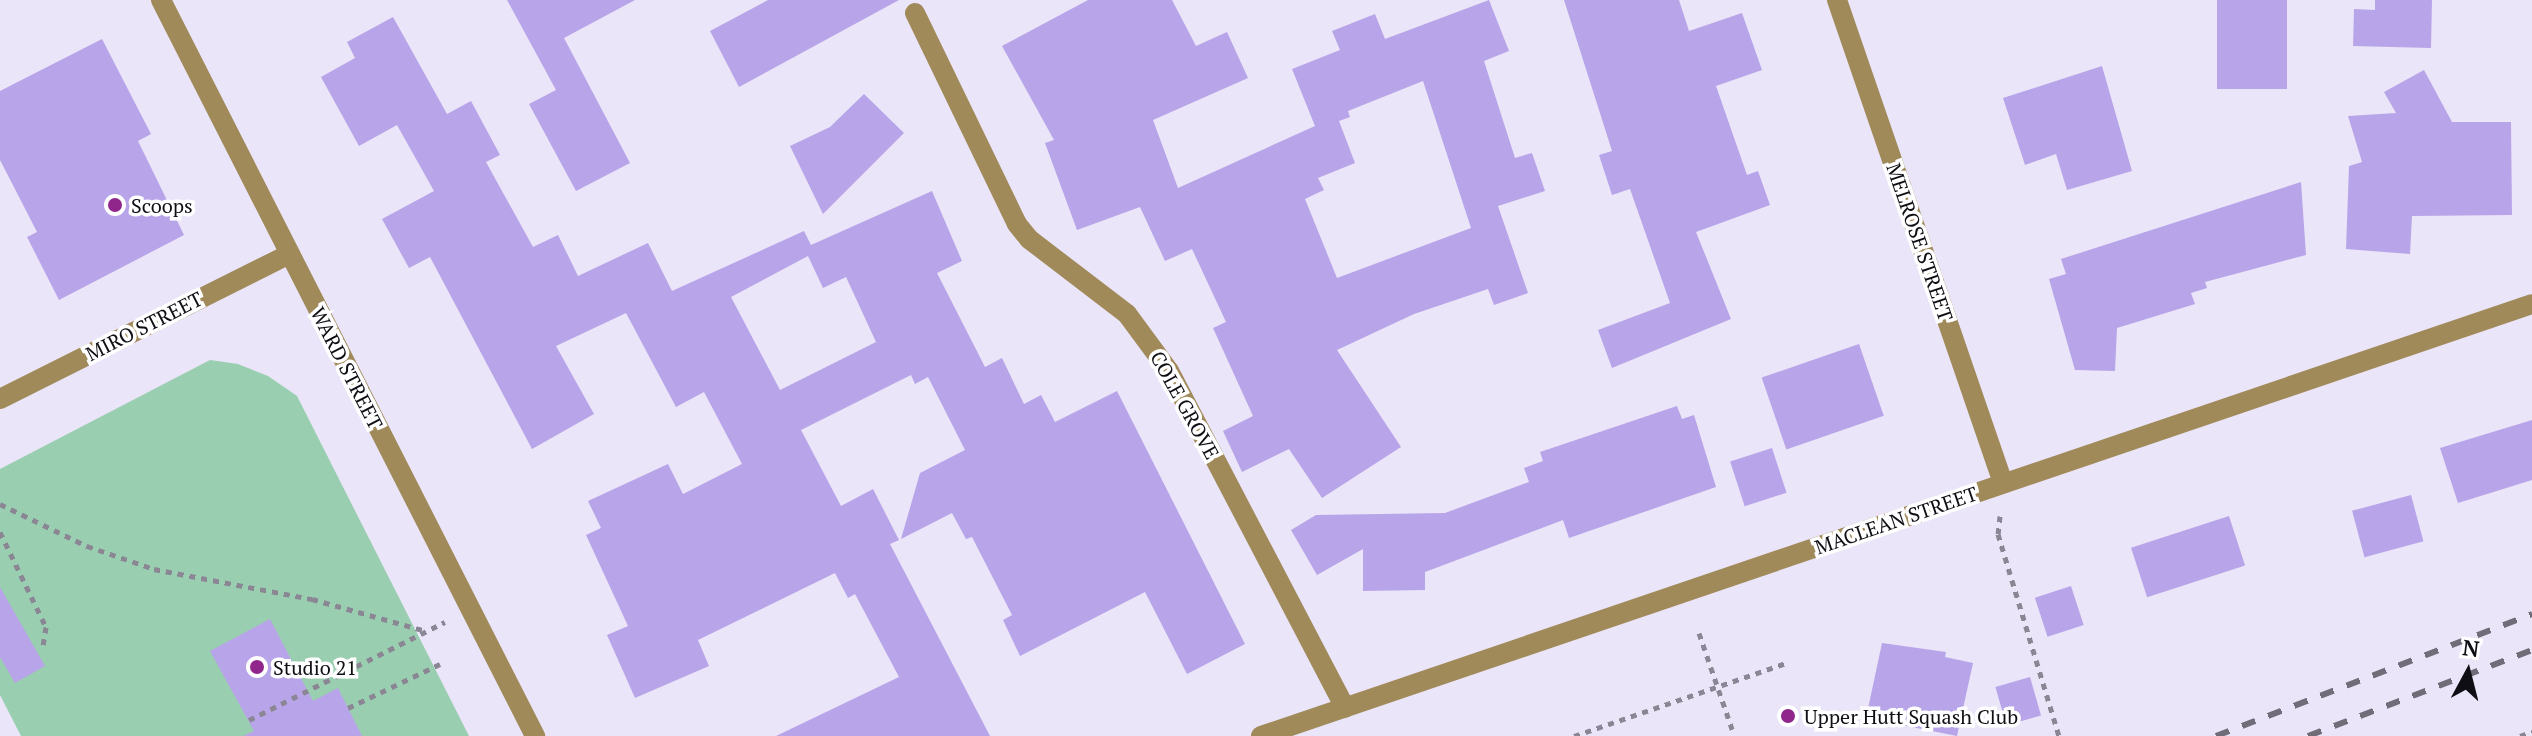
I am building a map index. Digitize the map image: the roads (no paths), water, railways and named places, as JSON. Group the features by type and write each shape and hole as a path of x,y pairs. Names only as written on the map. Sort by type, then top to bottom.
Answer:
{"street":[{"name":"WARD STREET","path":"161,0 535,736"},
{"name":"MELROSE STREET","path":"1837,0 2003,483"},
{"name":"COLE GROVE","path":"915,13 1017,224 1029,239 1127,314 1169,371 1345,708"},
{"name":"MIRO STREET","path":"0,399 289,254"},
{"name":"MACLEAN STREET","path":"1261,736 2532,304"}],"railway":[{"path":"2216,736 2532,614"},
{"path":"2308,736 2532,650"}],"place":[{"name":"Scoops","path":"115,205"},
{"name":"Studio 21","path":"257,667"},
{"name":"Upper Hutt Squash Club","path":"1788,716"}]}
